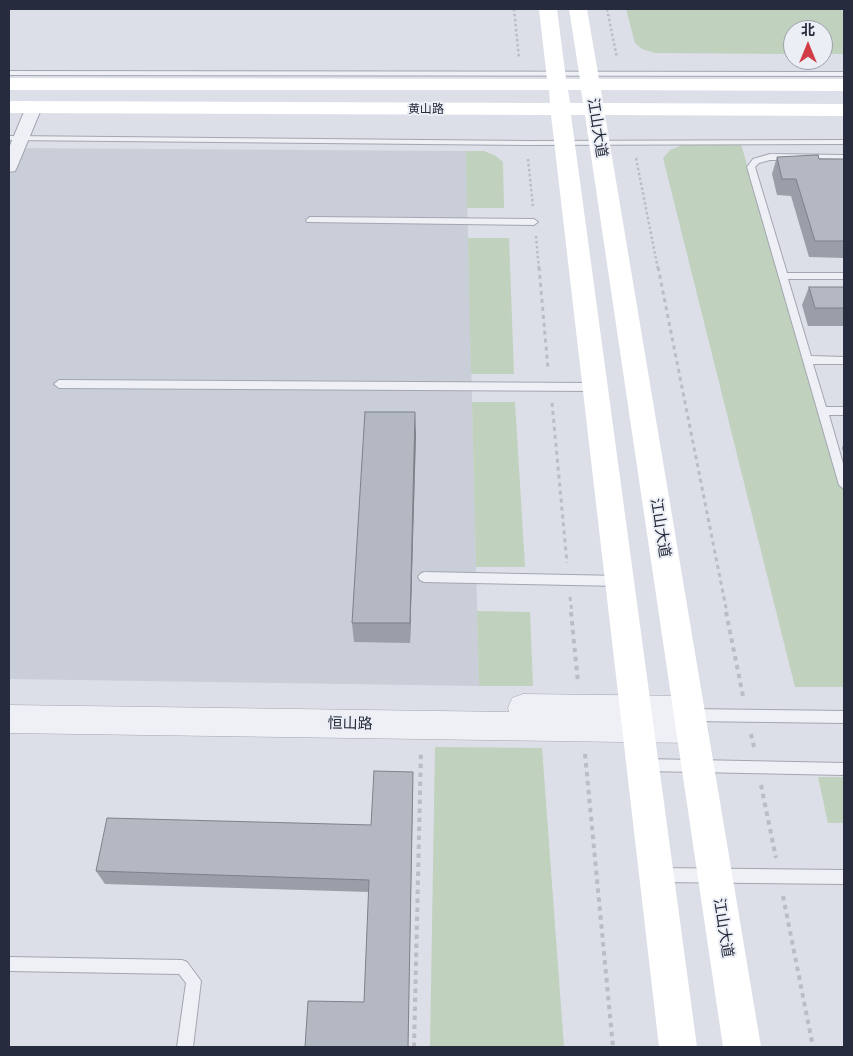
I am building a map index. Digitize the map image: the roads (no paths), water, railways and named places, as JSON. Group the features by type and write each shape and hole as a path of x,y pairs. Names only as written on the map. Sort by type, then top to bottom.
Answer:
{"main road":[{"path":"548,9 678,1047"},
{"name":"江山大道","path":"578,9 742,1047"},
{"name":"黄山路","path":"9,84 558,89 844,86"},
{"name":"黄山路","path":"9,107 558,89"},
{"name":"黄山路","path":"591,89 844,110"}],"street":[{"path":"9,167 15,138 34,107"},
{"name":"恒山路","path":"9,700 581,718"},
{"name":"恒山路","path":"9,719 421,725 581,718 690,718"}],"lane":[{"path":"9,73 520,74 558,89 591,89 620,73 844,74"},
{"path":"15,138 527,143 844,142"},
{"path":"844,157 770,157 756,161 751,167 844,485"},
{"path":"310,220 534,222"},
{"path":"784,276 844,276"},
{"path":"808,360 844,360"},
{"path":"59,384 595,387"},
{"path":"823,411 844,411"},
{"path":"424,577 620,581"},
{"path":"690,718 747,716 844,717"},
{"path":"643,765 844,769"},
{"path":"657,875 844,877"},
{"path":"9,964 182,968 194,981 185,1047"}]}
